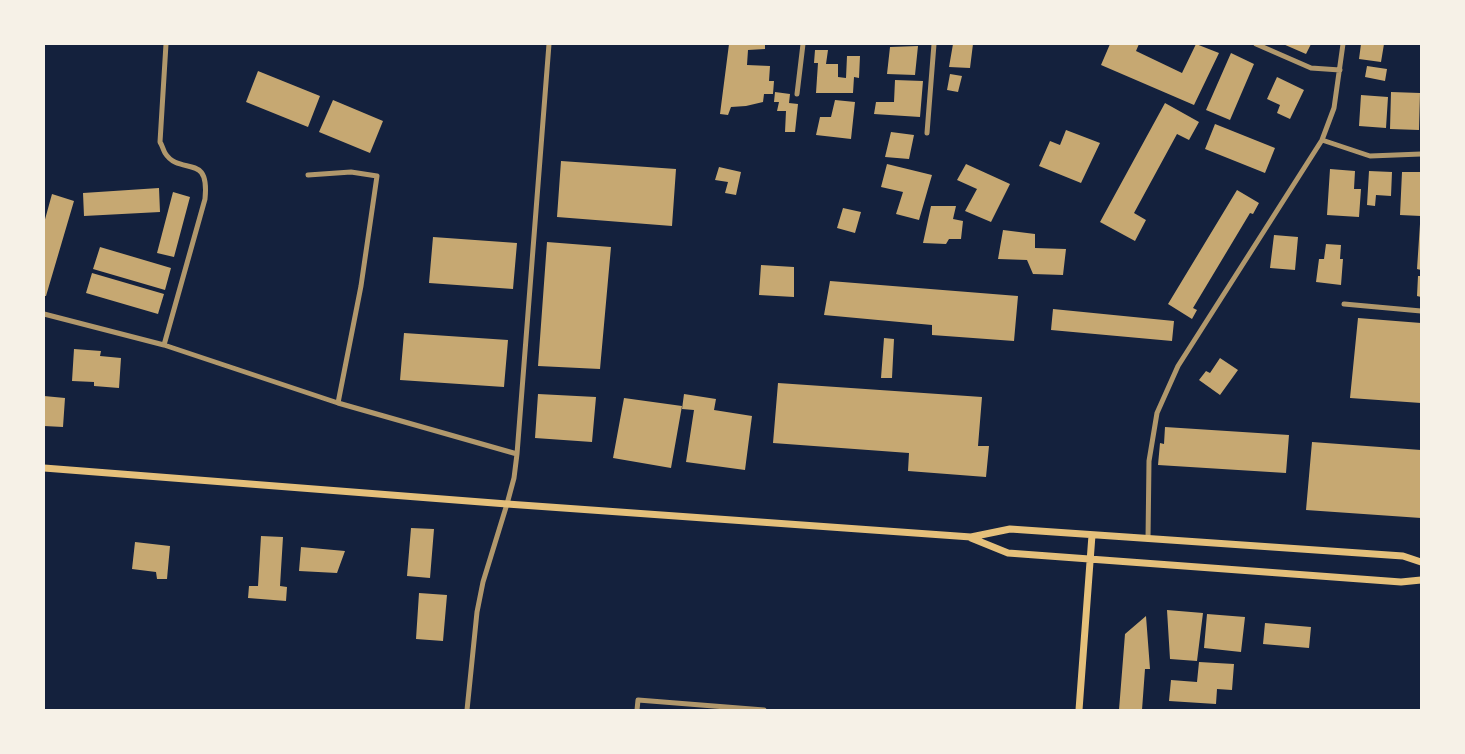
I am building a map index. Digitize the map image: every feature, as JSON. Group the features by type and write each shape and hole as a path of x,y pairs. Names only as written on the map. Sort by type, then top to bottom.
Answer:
{"main road":[{"path":"44,468 970,538 1010,529 1404,556 1421,562"},
{"path":"1079,710 1092,534"},
{"path":"970,538 1008,553 1401,582 1421,580"}],"street":[{"path":"164,346 205,199 206,188 206,178 201,171 192,166 175,162 165,154 160,142 166,44"},
{"path":"467,710 482,582 507,504 514,478 517,454 550,44"},
{"path":"797,94 803,44"},
{"path":"927,133 934,44"},
{"path":"1256,44 1311,68 1340,70"},
{"path":"1148,538 1149,461 1157,413 1178,366 1322,140 1334,108 1343,44"},
{"path":"1322,140 1370,156 1421,154"},
{"path":"308,175 351,172 377,176 360,286 338,403"},
{"path":"1344,304 1421,311"},
{"path":"44,314 164,346 338,403 517,454"},
{"path":"637,710 638,700 764,710"}],"building":[{"path":"729,44 765,44 765,49 748,50 747,65 770,66 769,81 774,81 773,94 764,94 763,102 731,107 728,115 720,114"},
{"path":"953,44 973,44 970,68 949,67"},
{"path":"1110,44 1139,44 1136,51 1182,73 1196,44 1219,53 1194,105 1101,65"},
{"path":"1283,44 1311,44 1306,54"},
{"path":"1361,44 1384,44 1381,62 1359,59"},
{"path":"918,46 915,75 887,74 890,47"},
{"path":"815,50 828,50 826,64 838,64 838,77 846,78 847,56 860,56 859,78 854,77 853,93 816,93 818,63 814,63"},
{"path":"1231,53 1254,64 1230,120 1206,110"},
{"path":"1367,66 1387,69 1385,81 1365,77"},
{"path":"258,71 320,96 308,127 246,102"},
{"path":"950,74 962,76 958,92 947,90"},
{"path":"1277,77 1304,90 1290,119 1277,113 1280,105 1267,99"},
{"path":"895,80 923,81 920,117 874,114 876,102 894,102"},
{"path":"775,92 790,94 789,103 798,104 795,132 785,132 786,111 777,111 779,102 774,102"},
{"path":"1391,92 1420,93 1419,130 1390,129"},
{"path":"1361,95 1388,97 1386,128 1359,126"},
{"path":"333,100 383,121 370,153 319,132"},
{"path":"835,100 855,102 851,139 816,135 820,117 831,117"},
{"path":"1165,103 1199,122 1189,140 1177,134 1134,213 1146,220 1135,241 1100,222"},
{"path":"1215,124 1275,148 1265,173 1205,149"},
{"path":"1066,130 1100,143 1081,183 1039,166 1050,141 1060,145"},
{"path":"891,132 914,135 909,159 885,157"},
{"path":"561,161 676,169 672,226 557,217"},
{"path":"887,164 932,175 919,220 896,214 903,192 881,187"},
{"path":"966,164 1010,184 991,222 965,211 977,189 957,180"},
{"path":"719,167 741,172 736,195 725,193 728,182 715,180"},
{"path":"1330,169 1355,171 1354,189 1361,189 1359,217 1327,215"},
{"path":"1369,171 1392,172 1391,196 1376,195 1375,206 1367,205"},
{"path":"1402,172 1421,172 1421,216 1400,215"},
{"path":"159,188 160,212 84,216 83,193"},
{"path":"1237,190 1259,203 1253,214 1250,213 1193,308 1197,310 1192,319 1168,304"},
{"path":"173,192 190,197 174,257 157,253"},
{"path":"52,194 74,201 46,296 44,296 44,223"},
{"path":"931,206 956,206 953,219 963,221 961,239 949,239 946,244 923,243"},
{"path":"843,208 861,212 855,233 837,228"},
{"path":"1421,225 1421,270 1417,269"},
{"path":"1003,230 1035,234 1035,248 1066,249 1063,275 1033,274 1027,260 998,259"},
{"path":"1274,235 1298,237 1295,270 1270,268"},
{"path":"433,237 517,243 513,289 429,283"},
{"path":"547,242 611,247 600,369 538,366"},
{"path":"1326,244 1341,245 1340,259 1343,259 1341,285 1316,282 1319,259 1324,259"},
{"path":"100,247 171,268 165,290 93,269"},
{"path":"761,265 794,267 794,297 759,295"},
{"path":"92,273 164,294 158,314 86,293"},
{"path":"1418,276 1421,276 1421,297 1417,296"},
{"path":"830,281 1018,296 1014,341 932,335 932,325 824,315"},
{"path":"1053,309 1174,321 1172,341 1051,330"},
{"path":"1358,318 1421,323 1421,403 1350,398"},
{"path":"404,333 508,340 504,387 400,380"},
{"path":"884,338 894,339 892,378 881,378"},
{"path":"74,349 101,351 100,356 121,358 119,388 94,386 94,382 72,381"},
{"path":"1220,358 1238,370 1220,395 1199,380 1206,371 1210,373"},
{"path":"778,383 982,397 978,446 989,446 986,477 908,471 909,453 773,443"},
{"path":"538,394 596,397 592,442 535,438"},
{"path":"684,394 716,399 714,410 752,416 745,470 686,462 694,410 682,409"},
{"path":"44,396 65,398 63,427 44,426"},
{"path":"624,398 682,406 671,468 613,458"},
{"path":"1165,427 1289,435 1286,473 1158,465 1160,443 1164,444"},
{"path":"1312,442 1421,450 1421,518 1306,510"},
{"path":"411,528 434,529 430,578 407,576"},
{"path":"261,536 283,537 280,586 287,587 286,601 248,598 249,586 258,586"},
{"path":"135,542 170,546 167,579 157,579 156,572 132,569"},
{"path":"301,547 345,551 337,573 299,571"},
{"path":"419,593 447,595 443,641 416,639"},
{"path":"1167,610 1203,613 1197,661 1170,659"},
{"path":"1207,614 1245,617 1241,652 1204,648"},
{"path":"1146,616 1150,669 1145,669 1142,710 1119,710 1125,634"},
{"path":"1265,623 1311,627 1309,648 1263,644"},
{"path":"1199,662 1234,664 1232,690 1217,689 1216,704 1169,701 1171,680 1197,682"}]}
